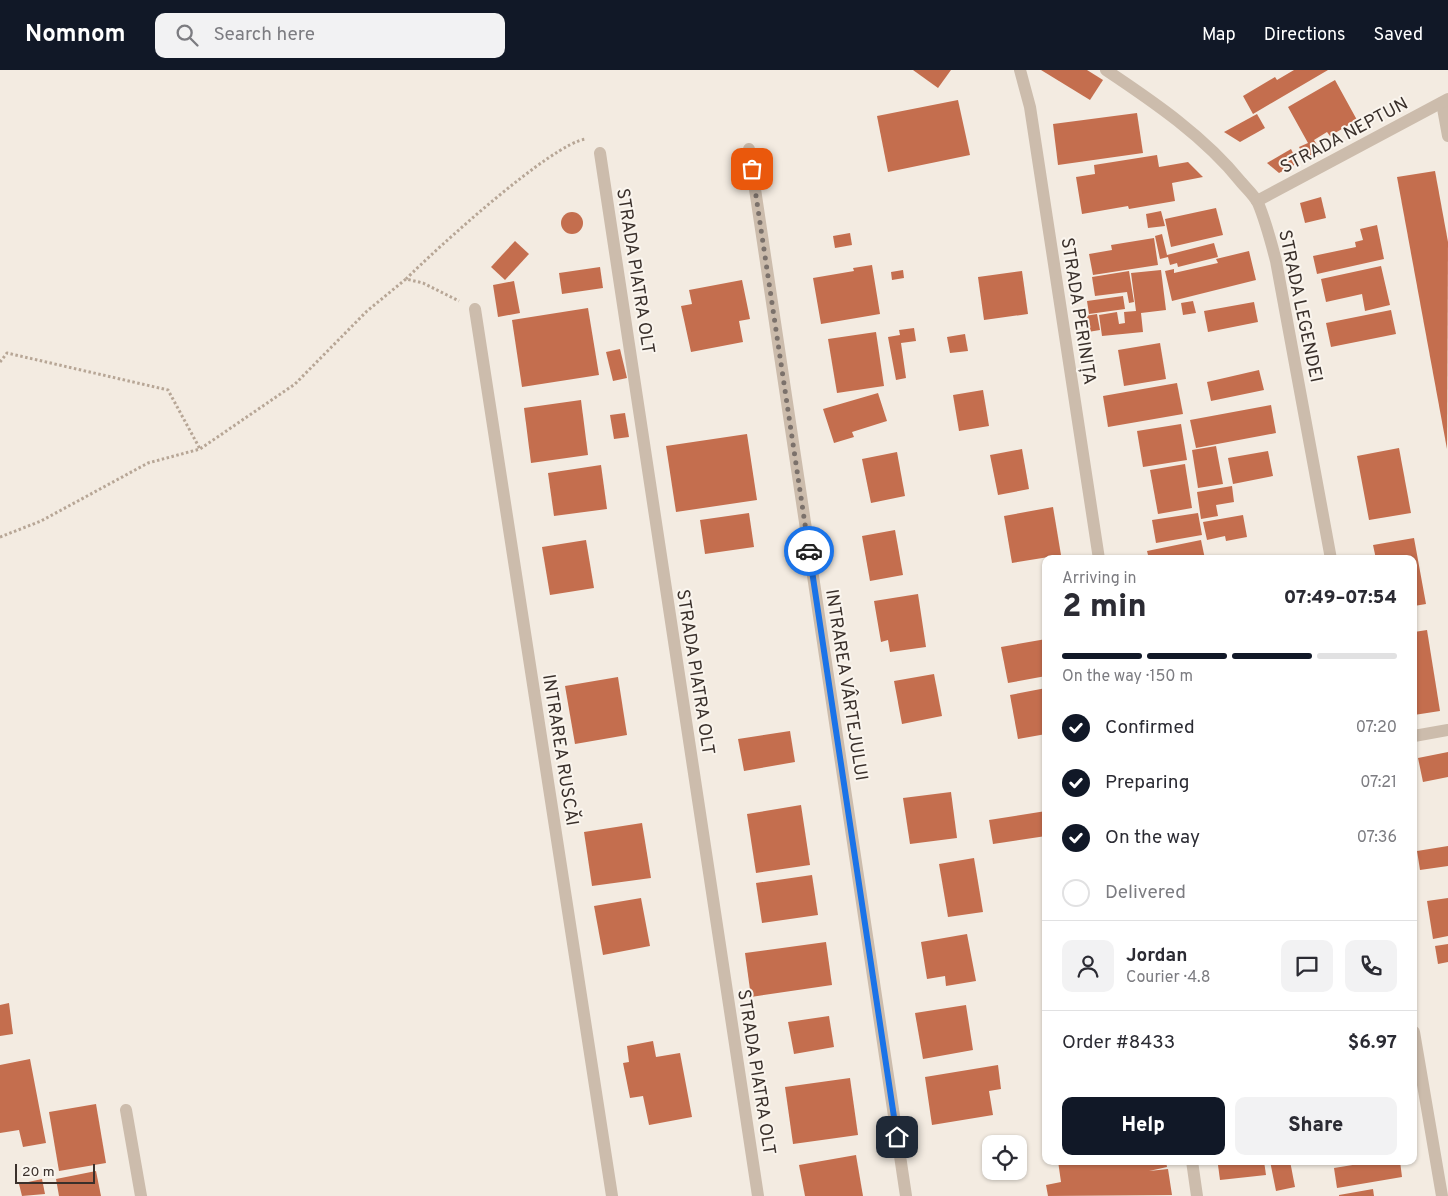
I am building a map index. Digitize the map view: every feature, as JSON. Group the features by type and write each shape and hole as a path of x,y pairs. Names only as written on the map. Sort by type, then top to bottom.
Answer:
{"street":[{"name":"STRADA PERINIȚA","path":"1020,70 1030,107 1098,555"},
{"name":"STRADA LEGENDEI","path":"1106,70 1168,114 1207,146 1230,168 1257,201 1268,228 1276,261 1330,555"},
{"name":"STRADA NEPTUN","path":"1257,201 1445,101"},
{"path":"1445,101 1448,136"},
{"name":"INTRAREA VÂRTEJULUI","path":"749,149 906,1196"},
{"name":"STRADA PIATRA OLT","path":"600,153 758,1196"},
{"name":"INTRAREA RUSCĂI","path":"475,309 612,1196"},
{"path":"1417,735 1448,730"},
{"path":"1417,1050 1442,1196"},
{"path":"126,1110 141,1196"},
{"path":"1193,1165 1197,1196"}],"path":[{"path":"0,537 41,522 148,463 200,449 294,384 367,311 435,250 562,148 585,138 594,143 600,153"},
{"path":"406,278 423,283 475,309"},
{"path":"0,362 7,353 168,390 200,449"}],"building":[{"path":"913,70 951,70 938,88"},
{"path":"1041,70 1087,70 1103,80 1090,100"},
{"path":"1294,70 1328,70 1253,114 1243,96 1275,77 1277,80"},
{"path":"1335,80 1357,120 1330,136 1327,132 1314,140 1320,150 1305,158 1299,147 1308,143 1288,107"},
{"path":"958,100 970,155 888,172 877,116"},
{"path":"1137,113 1143,153 1058,165 1053,124"},
{"path":"1257,114 1265,128 1240,142 1224,132"},
{"path":"1291,149 1298,163 1279,173 1267,163"},
{"path":"1157,155 1159,167 1188,162 1203,177 1172,183 1175,201 1129,209 1128,206 1082,214 1076,177 1095,174 1094,165"},
{"path":"1435,171 1448,242 1447,449 1397,177"},
{"path":"1321,197 1326,218 1305,223 1300,203"},
{"path":"1216,208 1223,235 1171,247 1165,219"},
{"path":"1161,211 1165,226 1148,228 1146,214"},
{"path":"572,212 580,215 583,223 580,231 572,234 564,231 561,223 564,215"},
{"path":"1377,225 1384,259 1317,274 1313,256 1356,247 1355,242 1363,240 1360,229"},
{"path":"850,233 852,245 835,248 833,236"},
{"path":"1162,234 1167,255 1214,243 1218,257 1178,267 1177,263 1170,265 1168,257 1160,259 1155,236"},
{"path":"1154,238 1158,265 1093,275 1089,254 1112,250 1111,245"},
{"path":"515,241 529,254 505,280 491,267"},
{"path":"1249,251 1256,280 1172,301 1165,271 1174,269 1174,273 1218,263 1216,259"},
{"path":"872,265 880,314 821,324 813,278 854,271 853,268"},
{"path":"1381,266 1390,305 1365,311 1362,294 1326,302 1321,279"},
{"path":"600,267 603,288 562,294 559,273"},
{"path":"903,270 904,278 892,280 891,272"},
{"path":"1161,270 1166,310 1141,313 1143,332 1102,336 1099,315 1117,312 1119,324 1125,323 1124,312 1136,311 1131,273"},
{"path":"1022,271 1028,314 984,320 978,277"},
{"path":"1129,271 1134,302 1129,303 1127,292 1095,296 1092,277"},
{"path":"742,280 750,319 739,321 743,342 691,352 681,306 692,304 689,290"},
{"path":"514,281 520,313 498,317 493,285"},
{"path":"1123,296 1125,309 1089,314 1087,301"},
{"path":"1193,301 1196,313 1183,315 1181,303"},
{"path":"1254,302 1258,322 1208,332 1204,311"},
{"path":"588,308 599,375 522,387 512,320"},
{"path":"1391,310 1396,334 1331,347 1326,323"},
{"path":"1097,314 1100,330 1088,332 1085,316"},
{"path":"914,328 916,341 901,343 906,378 896,380 888,337 900,335 899,330"},
{"path":"876,332 884,386 837,393 828,339"},
{"path":"965,334 968,351 950,353 947,337"},
{"path":"1160,343 1166,379 1124,386 1118,350"},
{"path":"620,349 627,378 613,381 606,352"},
{"path":"1259,370 1264,390 1211,401 1207,382"},
{"path":"1177,383 1183,414 1108,427 1103,396"},
{"path":"983,390 989,426 959,431 953,395"},
{"path":"878,393 887,421 852,432 854,437 834,443 823,409"},
{"path":"581,400 588,455 531,463 524,408"},
{"path":"1271,405 1276,433 1196,448 1190,420"},
{"path":"625,413 629,437 614,439 610,415"},
{"path":"1181,424 1187,460 1143,467 1137,431"},
{"path":"747,434 757,500 676,512 666,446"},
{"path":"1216,446 1223,484 1198,488 1192,450"},
{"path":"1399,448 1411,513 1369,520 1357,456"},
{"path":"1022,449 1029,489 998,495 990,455"},
{"path":"1268,451 1273,476 1233,484 1228,458"},
{"path":"897,452 905,496 871,503 862,459"},
{"path":"1185,464 1192,508 1158,514 1150,470"},
{"path":"601,465 607,509 554,516 548,473"},
{"path":"1232,486 1234,502 1216,505 1218,516 1201,519 1197,492"},
{"path":"1053,507 1061,555 1042,555 1042,558 1012,563 1004,516"},
{"path":"749,513 754,547 705,554 700,520"},
{"path":"1198,513 1202,535 1156,543 1152,520"},
{"path":"1243,515 1247,537 1226,541 1225,536 1207,540 1203,522"},
{"path":"895,530 903,575 870,581 862,536"},
{"path":"1414,538 1426,604 1417,606 1417,555 1375,555 1373,545"},
{"path":"586,540 594,588 550,595 542,547"},
{"path":"1201,540 1204,555 1148,555 1147,551"},
{"path":"918,594 926,647 890,652 888,640 881,642 874,601"},
{"path":"1427,630 1440,711 1417,715 1417,632"},
{"path":"1042,640 1042,677 1008,683 1001,647"},
{"path":"934,674 942,716 902,724 894,681"},
{"path":"618,677 627,735 575,744 565,686"},
{"path":"1042,689 1042,735 1018,739 1010,695"},
{"path":"790,731 795,762 744,771 738,739"},
{"path":"1448,752 1448,777 1423,782 1418,758"},
{"path":"951,792 957,838 910,844 903,798"},
{"path":"801,805 810,865 756,873 747,814"},
{"path":"1042,812 1042,837 993,844 989,820"},
{"path":"642,823 651,878 592,886 584,832"},
{"path":"1448,846 1448,866 1420,870 1417,851"},
{"path":"974,858 983,912 948,917 939,864"},
{"path":"812,875 818,915 762,923 756,883"},
{"path":"641,898 650,946 603,955 594,906"},
{"path":"1448,898 1448,936 1433,939 1427,901"},
{"path":"967,934 976,981 946,986 945,976 927,979 921,942"},
{"path":"826,942 832,985 751,997 745,953"},
{"path":"1448,944 1448,962 1438,964 1435,946"},
{"path":"9,1003 13,1034 0,1036 0,1005"},
{"path":"966,1005 973,1050 923,1059 915,1013"},
{"path":"829,1016 834,1047 794,1054 788,1022"},
{"path":"653,1041 656,1057 680,1053 692,1117 649,1125 643,1096 630,1098 623,1063 629,1062 627,1046"},
{"path":"30,1059 46,1143 23,1147 19,1130 0,1133 0,1065"},
{"path":"998,1065 1001,1089 989,1091 993,1115 932,1125 925,1077"},
{"path":"850,1078 858,1135 793,1144 785,1087"},
{"path":"96,1104 106,1163 59,1171 49,1112"},
{"path":"856,1155 863,1196 805,1196 799,1165"},
{"path":"1059,1165 1167,1165 1167,1167 1149,1171 1168,1169 1172,1195 1048,1196 1046,1185 1061,1182"},
{"path":"1218,1165 1265,1165 1266,1175 1220,1180"},
{"path":"1271,1165 1291,1165 1295,1187 1276,1191"},
{"path":"1352,1165 1400,1165 1402,1177 1337,1188 1334,1168"},
{"path":"96,1171 101,1196 59,1196 56,1179"},
{"path":"42,1179 45,1194 22,1196 19,1184"},
{"path":"1373,1189 1374,1196 1339,1196 1339,1195"}],"way so far":[{"path":"752,169 809,551"}],"route":[{"path":"809,551 897,1137"}]}
